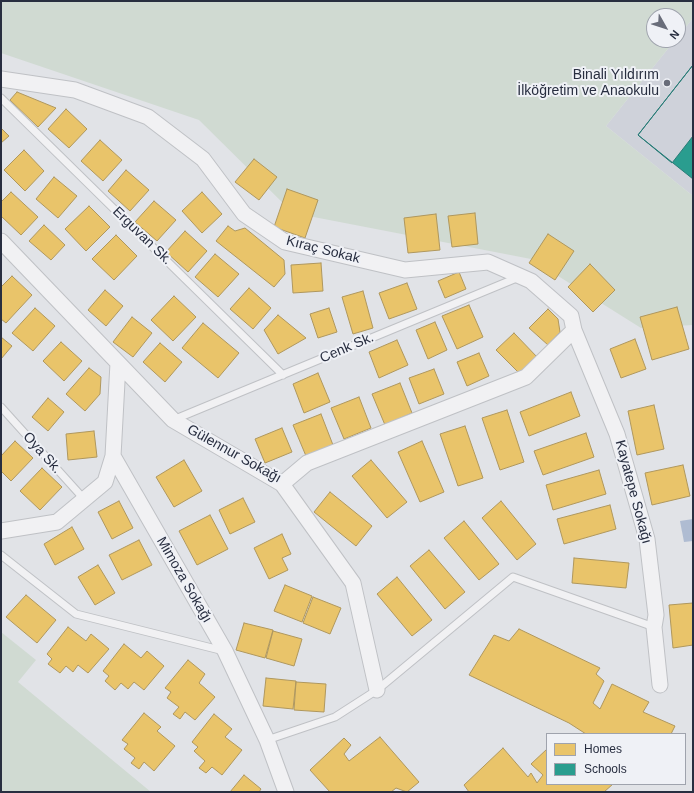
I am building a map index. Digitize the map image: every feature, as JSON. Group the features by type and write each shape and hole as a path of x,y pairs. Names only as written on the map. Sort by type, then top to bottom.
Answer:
{"street":[{"name":"Kıraç Sokak","path":"1,79 76,90 148,117 203,160 244,214 285,242 405,270 488,262 531,281 571,316 574,330"},
{"name":"Gülennur Sokağı","path":"1,241 173,420 282,484 307,464 526,377 574,330"},
{"name":"Kayatepe Sokağı","path":"574,330 617,434 647,539 656,615 654,627 660,685"},
{"path":"1,531 57,522 105,482 113,456 118,363"},
{"name":"Mimoza Sokağı","path":"113,456 225,651 267,740 286,792"},
{"path":"282,484 353,583 377,690"}],"lane":[{"name":"Erguvan Sk.","path":"1,98 284,375"},
{"name":"Cenk Sk.","path":"173,420 521,276"},
{"name":"Oya Sk.","path":"1,407 84,499"},
{"path":"1,555 76,614 225,651"},
{"path":"267,740 335,717 377,690 513,577 654,627"}],"shaded area":[{"path":"1,1 693,1 693,18 686,27 686,8 646,8 646,48 669,48 606,126 693,196 693,325 641,328 531,259 293,213 199,120 1,53"},
{"name":"Binali Yıldırım İlköğretim ve Anaokulu","path":"693,18 693,196 606,126 669,48 686,48 686,27"},
{"path":"1,632 36,660 18,682 151,792 1,792"}],"water":[{"path":"693,519 693,541 684,542 680,521"}],"building: Homes":[{"path":"17,92 56,108 38,127 10,100"},
{"path":"66,109 87,129 69,148 48,129"},
{"path":"1,128 9,136 1,143"},
{"path":"100,140 122,160 103,181 81,161"},
{"path":"24,150 44,171 25,191 4,170"},
{"path":"254,159 277,177 259,200 235,182"},
{"path":"126,170 149,190 130,211 108,191"},
{"path":"54,177 77,196 58,218 36,199"},
{"path":"287,189 318,200 305,238 274,227"},
{"path":"11,192 38,217 21,235 1,216 1,202"},
{"path":"202,192 222,214 202,233 182,211"},
{"path":"154,201 176,220 157,241 135,222"},
{"path":"89,206 110,227 86,251 65,229"},
{"path":"475,213 478,244 452,247 448,216"},
{"path":"436,214 440,250 408,253 404,218"},
{"path":"44,225 65,245 51,260 29,241"},
{"path":"228,226 235,231 245,228 284,260 285,274 274,287 216,241"},
{"path":"185,231 207,251 188,272 166,252"},
{"path":"548,234 574,251 555,280 529,263"},
{"path":"116,235 137,256 114,280 92,259"},
{"path":"215,254 239,274 218,297 195,277"},
{"path":"321,263 323,291 293,293 291,265"},
{"path":"590,264 615,290 593,312 568,287"},
{"path":"459,272 466,289 445,298 438,281"},
{"path":"12,276 32,295 6,323 1,319 1,287"},
{"path":"407,283 417,309 389,319 379,293"},
{"path":"249,288 271,308 253,329 230,309"},
{"path":"105,290 123,306 106,326 88,310"},
{"path":"363,291 373,328 353,334 342,297"},
{"path":"174,296 196,317 173,341 151,320"},
{"path":"469,305 483,337 457,349 442,316"},
{"path":"677,307 689,349 652,360 640,317"},
{"path":"35,308 55,326 33,351 12,333"},
{"path":"329,308 337,332 318,338 310,314"},
{"path":"548,309 558,319 560,332 548,345 529,328"},
{"path":"278,315 306,338 278,354 264,330"},
{"path":"132,317 152,333 133,357 113,342"},
{"path":"435,322 447,350 428,359 416,330"},
{"path":"203,323 239,353 218,378 182,348"},
{"path":"514,333 538,358 521,375 496,350"},
{"path":"1,337 12,346 1,359"},
{"path":"635,339 646,369 621,378 610,349"},
{"path":"397,340 408,365 379,378 369,352"},
{"path":"61,342 82,361 64,381 43,361"},
{"path":"160,343 182,362 165,382 143,362"},
{"path":"479,353 489,376 467,386 457,362"},
{"path":"89,368 101,377 100,394 85,411 66,394"},
{"path":"434,369 444,394 419,404 409,378"},
{"path":"318,373 330,402 304,413 293,384"},
{"path":"400,383 412,413 385,425 372,394"},
{"path":"571,392 580,416 529,436 520,412"},
{"path":"359,397 371,428 344,439 331,408"},
{"path":"48,398 64,412 48,431 32,417"},
{"path":"654,405 664,449 637,455 628,411"},
{"path":"507,410 524,462 500,470 482,418"},
{"path":"321,414 333,445 306,456 293,425"},
{"path":"465,426 483,478 458,486 440,434"},
{"path":"282,428 292,452 265,463 255,439"},
{"path":"94,431 97,457 68,460 66,434"},
{"path":"586,433 594,457 543,475 534,451"},
{"path":"15,441 33,458 11,481 1,471 1,456"},
{"path":"422,441 444,492 420,502 398,452"},
{"path":"184,460 202,491 174,507 156,477"},
{"path":"371,460 407,502 387,518 352,476"},
{"path":"683,465 690,496 652,505 645,473"},
{"path":"42,468 62,487 40,510 20,491"},
{"path":"599,470 606,494 553,510 546,485"},
{"path":"330,492 372,526 356,546 314,512"},
{"path":"243,498 255,522 230,534 219,510"},
{"path":"119,501 133,528 112,539 98,512"},
{"path":"501,501 536,544 517,560 482,518"},
{"path":"610,505 616,529 564,544 557,519"},
{"path":"210,515 228,549 197,565 179,531"},
{"path":"464,521 499,564 479,580 444,538"},
{"path":"72,527 84,549 55,565 44,544"},
{"path":"282,534 291,554 282,558 288,570 269,579 254,548"},
{"path":"139,540 152,565 122,580 109,555"},
{"path":"429,550 465,592 445,609 410,566"},
{"path":"574,558 629,563 626,588 572,583"},
{"path":"98,565 115,593 95,605 78,577"},
{"path":"397,577 432,620 412,636 377,594"},
{"path":"285,585 312,596 302,622 274,611"},
{"path":"26,595 56,620 37,643 6,617"},
{"path":"313,597 341,608 330,634 303,623"},
{"path":"693,603 693,645 673,648 669,605"},
{"path":"244,623 273,630 265,658 236,650"},
{"path":"68,627 86,641 91,634 109,649 88,673 78,665 73,672 66,666 60,673 48,664 52,659 47,654"},
{"path":"519,629 600,668 596,674 604,681 593,703 600,709 612,684 649,702 643,712 675,726 672,733 584,733 569,723 469,675 494,635 509,641"},
{"path":"273,631 302,639 294,666 266,658"},
{"path":"124,644 141,658 147,651 164,666 144,690 134,682 128,689 121,683 115,690 105,681 109,676 103,671"},
{"path":"188,660 205,674 199,683 215,697 195,720 185,712 180,719 173,714 179,707 167,698 171,692 165,688"},
{"path":"266,678 296,681 293,709 263,706"},
{"path":"296,682 326,684 324,712 294,710"},
{"path":"144,713 161,727 157,731 175,746 154,771 144,762 139,769 131,763 135,758 124,749 128,744 122,740"},
{"path":"214,714 232,729 225,737 242,750 222,775 212,767 206,773 199,768 205,761 194,751 198,747 192,742"},
{"path":"380,737 419,782 407,792 396,788 391,792 330,792 310,770 344,738 351,745 344,754 349,761"},
{"path":"503,748 528,777 531,773 537,783 543,775 531,764 546,750 546,785 612,785 604,792 469,792 464,785"},
{"path":"244,775 261,789 259,792 230,792"}],"building: Schools":[{"path":"693,65 693,179 638,135"},
{"path":"693,65 693,136 672,163 638,135"}],"place":[{"name":"Binali Yıldırım İlköğretim ve Anaokulu","path":"667,83"}]}
